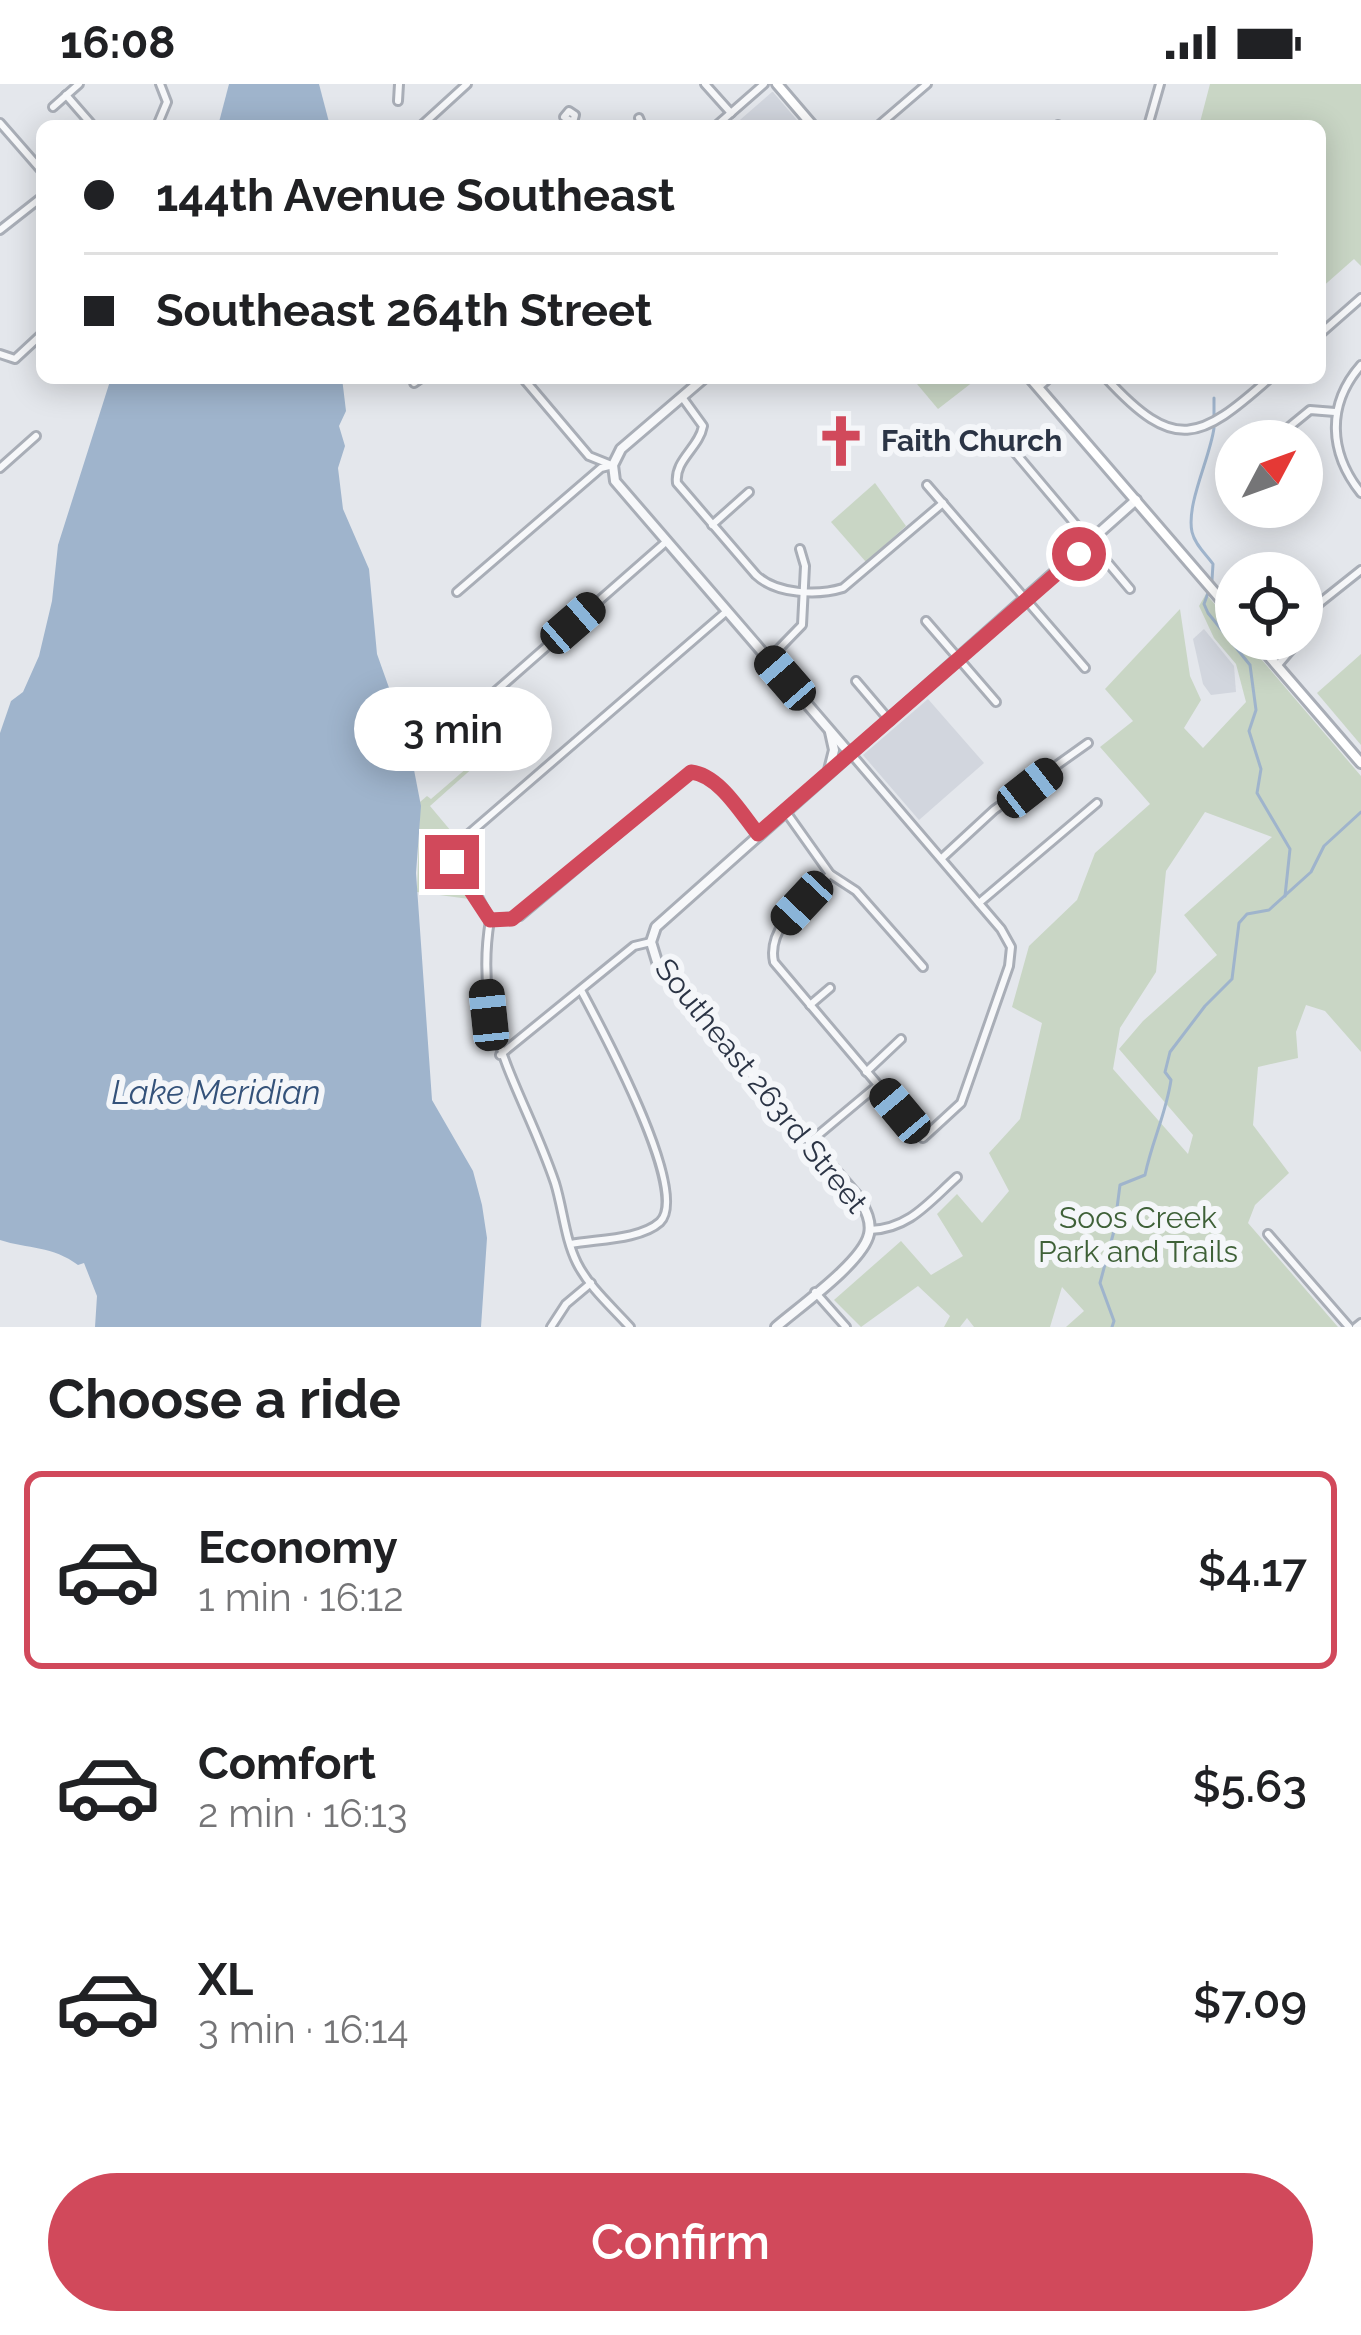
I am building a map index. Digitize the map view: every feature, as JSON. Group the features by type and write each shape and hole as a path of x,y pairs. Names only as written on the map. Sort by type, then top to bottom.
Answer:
{"main road":[{"path":"777,84 808,120"},
{"path":"1037,384 1215,592"},
{"path":"1272,660 1361,763"}],"street":[{"path":"52,107 79,84"},
{"path":"160,84 167,102 160,120"},
{"path":"398,100 399,84"},
{"path":"427,120 466,84"},
{"path":"705,84 731,112"},
{"path":"722,120 764,84"},
{"path":"885,120 927,84"},
{"path":"1150,120 1160,84"},
{"path":"66,95 88,120"},
{"path":"0,123 36,164"},
{"path":"0,230 36,202"},
{"path":"1326,329 1361,298"},
{"path":"0,354 10,360 36,341"},
{"path":"1361,365 1335,412 1340,461 1361,493"},
{"path":"528,384 589,456 613,465"},
{"path":"697,384 621,448 613,465 615,481 942,858 1001,928 1011,947 961,1103 923,1138 781,974 772,946 784,922 830,874"},
{"path":"1112,384 1143,416 1172,429 1198,429 1235,408 1263,384"},
{"path":"682,397 704,426 676,475 682,491 764,582 831,592 850,585 943,503"},
{"path":"1298,420 1310,410 1335,412"},
{"path":"0,468 36,436"},
{"path":"1012,449 1130,589"},
{"path":"457,592 602,468 613,465"},
{"path":"927,485 1085,668"},
{"path":"712,525 749,492"},
{"path":"500,1055 634,946 651,942 662,918 1136,500"},
{"path":"448,733 667,541"},
{"path":"769,659 799,631 806,566 800,549"},
{"path":"1323,596 1361,570"},
{"path":"630,1327 577,1262 554,1182 500,1055 489,1015 485,973 490,920 454,870 452,858 461,840 727,611"},
{"path":"926,621 996,702"},
{"path":"1277,666 1281,660"},
{"path":"856,681 890,721"},
{"path":"823,780 834,750 826,725"},
{"path":"942,858 994,810 1088,743"},
{"path":"490,920 520,916 683,776 698,771 714,782 758,834"},
{"path":"979,903 1097,802"},
{"path":"786,812 830,874 856,891 923,968"},
{"name":"Southeast 263rd Street","path":"651,942 652,954 668,979 859,1198 870,1230"},
{"path":"809,1006 830,988"},
{"path":"571,1244 643,1232 661,1222 667,1208 650,1135 582,992"},
{"path":"866,1072 901,1039"},
{"path":"811,1142 878,1084"},
{"path":"776,1327 855,1258 870,1230 898,1227 957,1177"},
{"path":"1268,1234 1356,1326"},
{"path":"551,1327 566,1304 591,1283"},
{"path":"815,1292 847,1327"}],"shaded area":[{"path":"772,92 797,120 740,120"},
{"path":"1204,629 1215,643 1215,660 1229,660 1234,666 1236,692 1211,695 1203,684 1193,639"},
{"path":"928,699 984,763 919,820 863,755"}],"green space":[{"path":"1210,84 1361,84 1361,266 1354,259 1326,284 1326,120 1201,120"},
{"path":"917,384 970,384 938,409"},
{"path":"875,483 906,526 866,562 831,522"},
{"path":"1206,594 1215,604 1214,638 1199,606"},
{"name":"Soos Creek Park and Trails","path":"1180,609 1190,676 1201,700 1184,728 1203,748 1246,702 1233,660 1262,660 1361,776 1361,1052 1325,1011 1306,1005 1296,1032 1298,1058 1258,1067 1253,1125 1289,1173 1255,1205 1248,1223 1338,1327 1066,1327 1084,1311 1062,1287 1050,1327 974,1327 967,1318 960,1327 944,1327 950,1316 918,1286 861,1327 834,1300 901,1241 931,1275 963,1256 937,1214 957,1194 982,1223 1009,1191 989,1153 1020,1119 1042,1023 1012,1007 1029,946 1077,900 1095,853 1150,804 1100,747 1133,721 1105,689","holes":["1205,812 1272,837 1184,915 1217,955 1119,1049 1193,1135 1188,1154 1113,1069 1120,1028 1156,972 1166,871"]},
{"path":"1361,654 1361,745 1317,693"},
{"path":"468,719 494,749 430,806 456,837 449,862 473,897 417,892 420,802 427,796 431,799 489,749"}],"water":[{"path":"229,84 319,84 328,120 220,120"},
{"name":"Lake Meridian","path":"109,384 343,384 346,411 339,426 345,446 338,468 343,509 369,569 377,654 409,744 421,806 416,873 432,1100 473,1171 487,1238 481,1327 95,1327 97,1296 84,1263 0,1240 0,733 11,701 23,692 39,656 58,545"}],"waterway":[{"path":"1214,398 1214,417"},
{"path":"1212,580 1213,564 1196,541 1191,521 1214,428"},
{"path":"1208,593 1204,604 1208,613 1250,665 1256,710 1249,731 1261,769 1257,793 1290,849 1285,896"},
{"path":"1112,1327 1100,1283 1120,1185 1145,1175 1169,1092 1171,1080 1165,1072 1170,1052 1232,979 1239,923 1247,914 1269,910 1311,872 1324,846 1361,812"}],"place":[{"name":"Faith Church","path":"841,441"}],"route":[{"path":"452,862 490,920 512,919 683,776 698,771 714,782 758,834 1079,554"}]}
